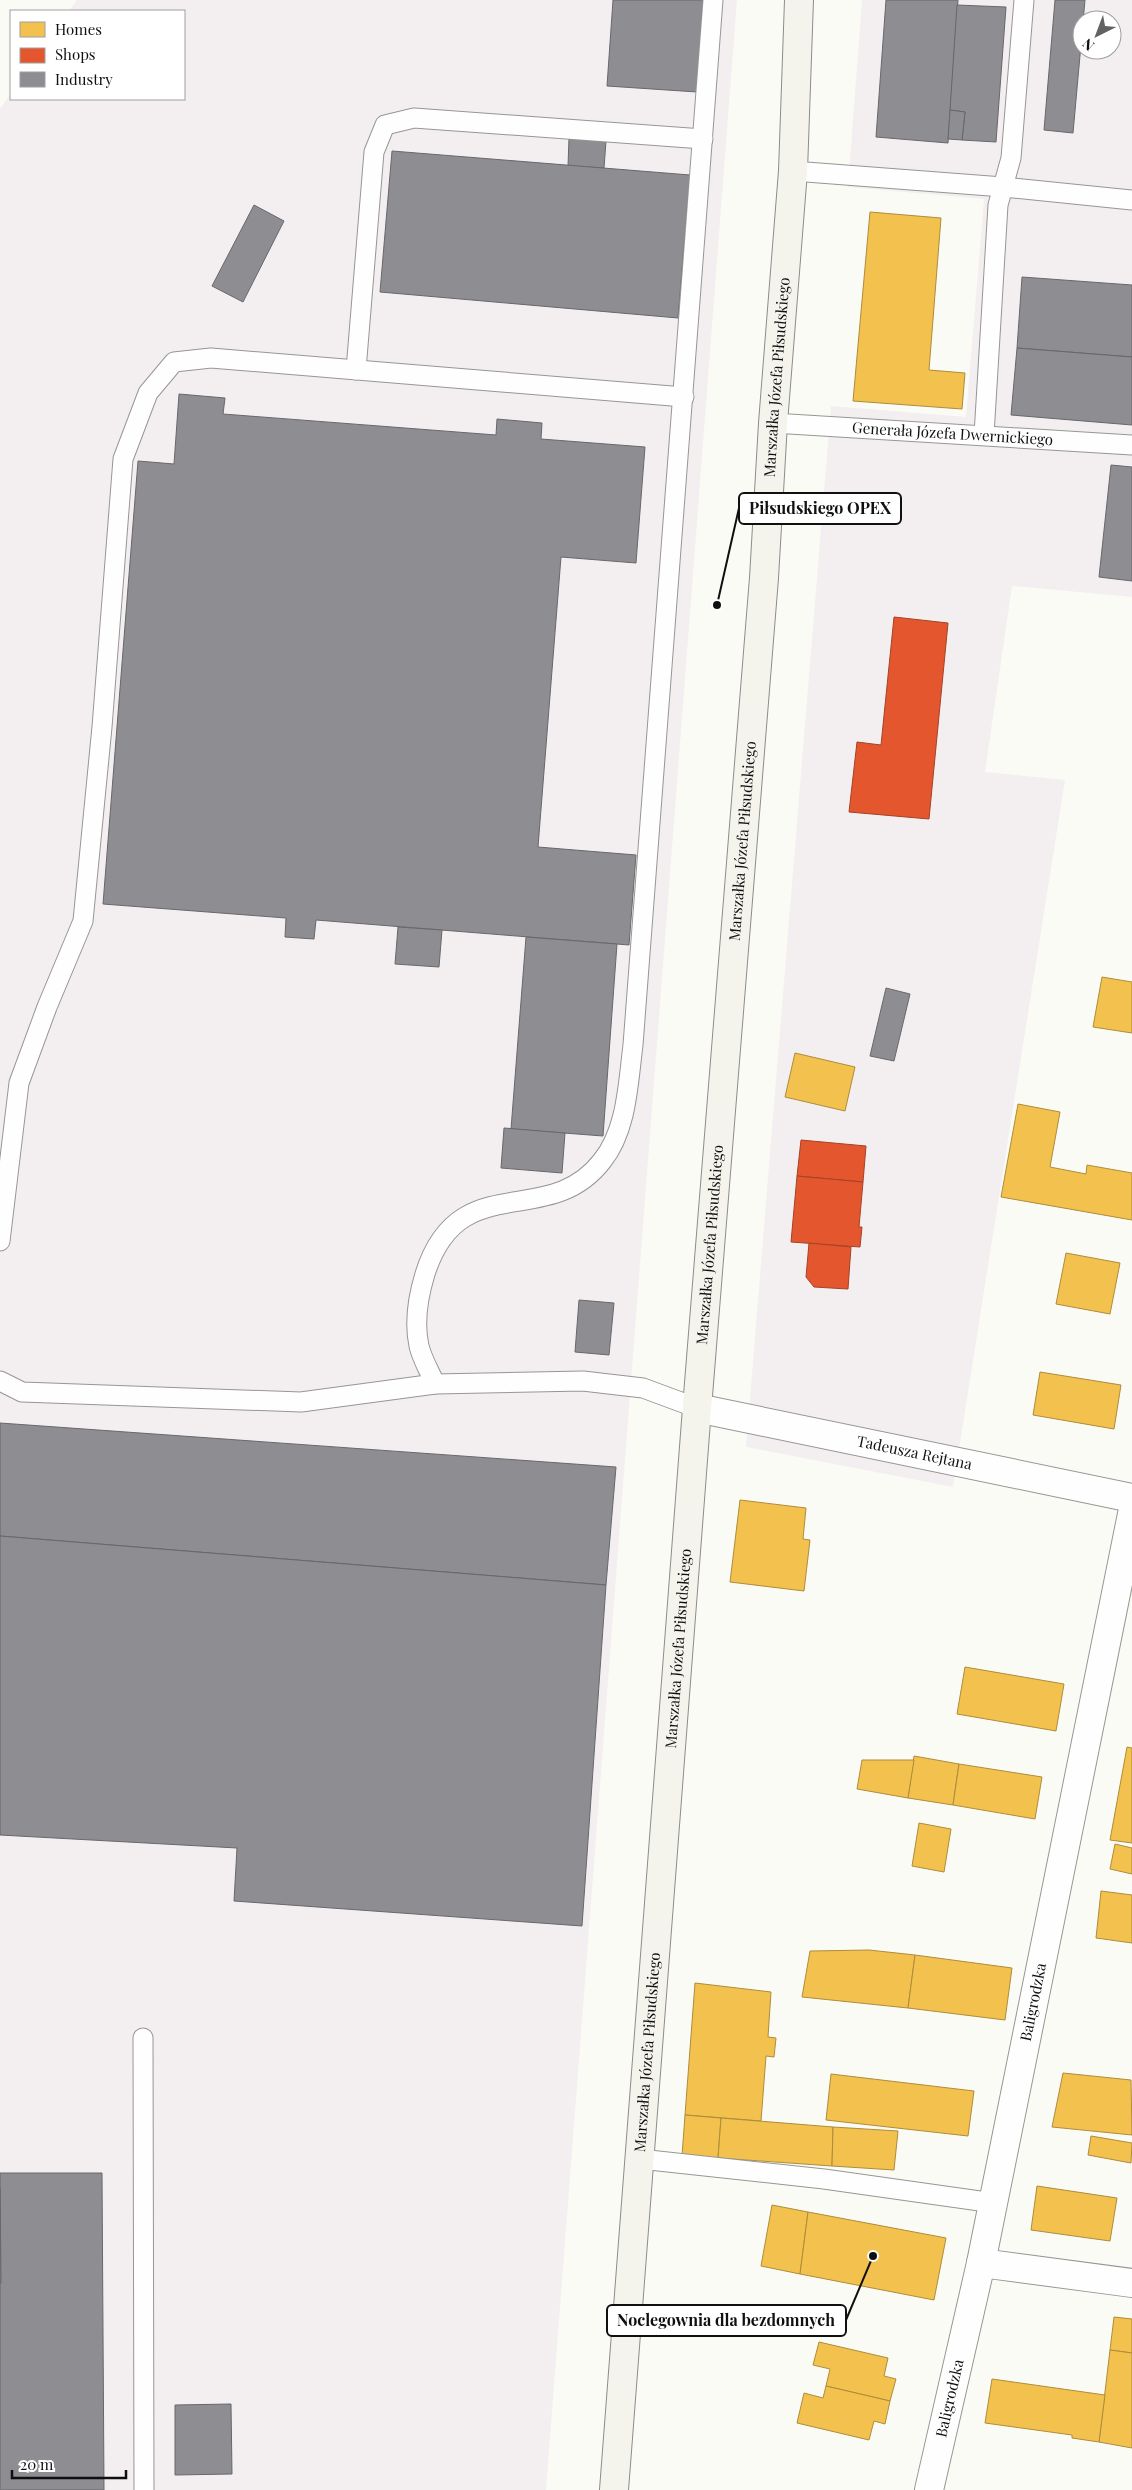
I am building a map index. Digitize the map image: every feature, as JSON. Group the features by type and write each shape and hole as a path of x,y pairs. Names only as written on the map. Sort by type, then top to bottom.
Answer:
{"main road":[{"name":"Marszałka Józefa Piłsudskiego","path":"614,2490 697,1408 762,598 773,423 793,171 799,0"}],"street":[{"name":"Tadeusza Rejtana","path":"697,1408 1132,1498"},
{"name":"Baligrodzka","path":"930,2490 982,2263 1132,1514"},
{"path":"982,2263 1132,2283"}],"lane":[{"path":"435,1384 419,1346 417,1317 424,1277 430,1258 442,1235 461,1217 487,1207 559,1193 583,1180 602,1162 618,1136 626,1100 633,1045 713,0"},
{"path":"984,436 998,205 1011,158 1024,0"},
{"path":"356,370 374,152 385,125 414,118 703,139"},
{"path":"793,171 1003,187 1132,200"},
{"path":"0,1241 19,1083 47,1008 83,921 102,727 123,459 148,393 174,362 201,359 684,397"},
{"name":"Generała Józefa Dwernickiego","path":"773,423 1132,445"},
{"path":"0,1382 22,1392 301,1402 435,1384 583,1381 643,1388 697,1408"},
{"path":"143,2038 144,2490"},
{"path":"640,2159 824,2179 994,2202"}],"shaded area":[{"path":"77,0 737,0 546,2490 0,2490 0,109 10,94 10,100 185,100 185,10 70,10"},
{"path":"862,0 1132,0 1132,597 1012,586 985,772 1065,780 953,1487 746,1447 831,406 966,417 984,199 848,187"}],"building: Homes":[{"path":"870,212 941,218 929,370 965,373 962,409 853,401"},
{"path":"1102,977 1132,982 1132,1033 1093,1027"},
{"path":"795,1053 855,1067 845,1111 785,1097"},
{"path":"1018,1104 1060,1112 1050,1167 1086,1174 1087,1165 1132,1173 1132,1220 1001,1197"},
{"path":"1066,1253 1120,1263 1110,1314 1056,1304"},
{"path":"1040,1372 1121,1385 1114,1429 1033,1415"},
{"path":"740,1500 806,1508 803,1539 810,1540 804,1591 730,1582"},
{"path":"965,1667 1064,1684 1056,1731 957,1714"},
{"path":"1127,1747 1132,1748 1132,1843 1110,1840"},
{"path":"914,1756 959,1764 953,1805 908,1798"},
{"path":"862,1760 914,1760 908,1798 857,1789"},
{"path":"959,1764 1042,1777 1035,1819 953,1805"},
{"path":"919,1823 951,1829 944,1872 912,1866"},
{"path":"1115,1844 1132,1848 1132,1874 1110,1869"},
{"path":"1101,1891 1132,1895 1132,1943 1096,1938"},
{"path":"869,1950 915,1955 908,2008 802,1997 810,1951"},
{"path":"915,1955 1012,1968 1005,2020 908,2008"},
{"path":"695,1983 771,1992 768,2037 776,2038 774,2057 766,2056 761,2121 685,2115"},
{"path":"1063,2073 1131,2080 1132,2135 1052,2127"},
{"path":"831,2074 974,2091 968,2136 826,2120"},
{"path":"685,2115 721,2118 718,2158 682,2156"},
{"path":"721,2118 833,2127 832,2166 718,2158"},
{"path":"833,2127 898,2131 894,2170 832,2166"},
{"path":"1091,2136 1132,2143 1131,2163 1088,2155"},
{"path":"1037,2186 1117,2198 1110,2241 1031,2230"},
{"path":"772,2205 808,2212 800,2274 761,2266"},
{"path":"808,2212 946,2238 934,2300 800,2274"},
{"path":"1114,2317 1132,2319 1132,2353 1110,2350"},
{"path":"819,2342 888,2358 884,2376 896,2379 890,2401 826,2386 830,2369 813,2365"},
{"path":"1110,2350 1132,2353 1132,2448 1099,2442"},
{"path":"992,2379 1105,2395 1099,2442 1072,2438 1072,2435 985,2423"},
{"path":"826,2386 890,2401 885,2424 874,2421 869,2440 797,2423 804,2393 823,2398"}],"building: Shops":[{"path":"894,617 948,623 929,819 849,812 857,742 881,745"},
{"path":"801,1140 866,1146 863,1182 797,1176"},
{"path":"797,1176 863,1182 859,1227 862,1227 860,1247 791,1242"},
{"path":"809,1243 851,1247 848,1289 814,1287 806,1277"}],"building: Industry":[{"path":"613,0 703,0 697,92 607,86"},
{"path":"886,0 958,0 948,143 876,137"},
{"path":"1055,0 1085,0 1084,10 1072,10 1072,60 1080,60 1073,133 1044,130"},
{"path":"957,5 1006,7 996,142 962,140 965,112 950,110"},
{"path":"950,110 965,112 962,140 948,139"},
{"path":"569,138 606,141 604,168 568,166"},
{"path":"392,151 690,175 678,318 380,292"},
{"path":"254,205 284,221 243,302 212,286"},
{"path":"1022,277 1132,285 1132,357 1017,348"},
{"path":"1017,348 1132,357 1132,425 1011,415"},
{"path":"179,394 225,398 223,414 496,435 497,419 542,423 541,439 645,447 636,563 561,557 538,847 636,855 629,945 316,920 314,939 285,937 286,918 103,904 138,461 174,464"},
{"path":"1111,465 1132,467 1132,581 1099,577"},
{"path":"398,927 442,930 439,967 395,964"},
{"path":"526,937 617,944 603,1136 511,1129"},
{"path":"886,988 910,994 894,1061 870,1056"},
{"path":"504,1128 565,1133 562,1173 501,1168"},
{"path":"579,1300 614,1303 609,1355 575,1352"},
{"path":"0,1423 616,1467 606,1585 0,1536"},
{"path":"0,1536 606,1585 582,1926 234,1901 237,1848 0,1835"},
{"path":"0,2173 102,2173 104,2490 0,2490"},
{"path":"0,2188 1,2283 0,2283"},
{"path":"231,2404 232,2474 175,2475 175,2405"}],"place":[{"name":"Piłsudskiego OPEX","path":"717,605"},
{"name":"Noclegownia dla bezdomnych","path":"873,2256"}]}
